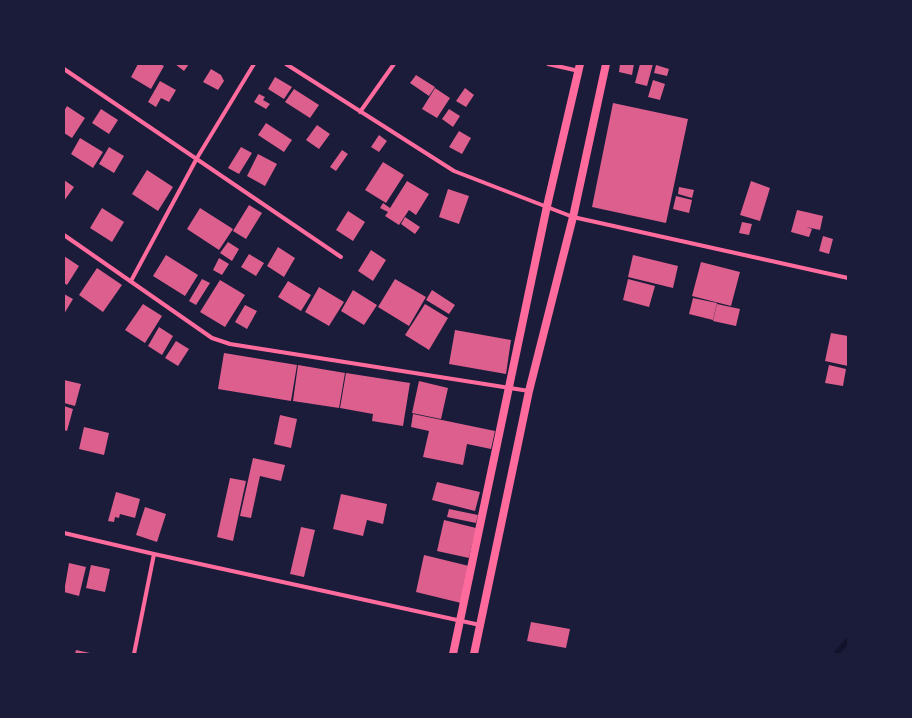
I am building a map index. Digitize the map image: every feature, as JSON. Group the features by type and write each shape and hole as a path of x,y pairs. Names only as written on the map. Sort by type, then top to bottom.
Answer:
{"main road":[{"path":"474,654 529,392 573,217 606,64"},
{"path":"453,654 546,206 579,67"}],"street":[{"path":"131,281 197,158 254,64"},
{"path":"286,64 454,171 573,217 848,278"},
{"path":"360,112 394,64"},
{"path":"548,64 579,67"},
{"path":"64,68 341,257"},
{"path":"64,235 212,338 230,344 529,392"},
{"path":"64,533 480,625"},
{"path":"134,654 154,554"}],"building":[{"path":"138,64 160,64 164,66 151,89 131,77"},
{"path":"175,64 189,64 184,71"},
{"path":"620,64 634,64 632,75 619,72"},
{"path":"640,64 653,64 647,86 635,83"},
{"path":"656,65 669,69 667,76 654,73"},
{"path":"211,69 221,75 224,81 218,90 203,82"},
{"path":"416,75 435,87 429,96 410,83"},
{"path":"275,77 292,87 284,99 268,89"},
{"path":"653,80 665,84 660,100 648,97"},
{"path":"160,81 176,90 169,102 161,98 156,107 148,102"},
{"path":"435,88 450,98 437,118 422,109"},
{"path":"465,88 474,95 466,107 456,101"},
{"path":"294,89 319,105 310,118 285,102"},
{"path":"259,94 265,97 263,100 270,104 266,109 254,102"},
{"path":"613,103 688,119 666,223 592,207"},
{"path":"67,106 85,118 72,138 64,133 64,111"},
{"path":"101,109 118,120 109,134 92,123"},
{"path":"449,109 460,116 453,127 442,119"},
{"path":"266,123 292,140 284,152 258,135"},
{"path":"317,125 330,134 319,149 306,140"},
{"path":"459,131 471,138 462,154 449,147"},
{"path":"379,135 387,141 379,152 371,147"},
{"path":"80,138 103,152 93,168 71,154"},
{"path":"109,147 124,156 114,173 99,164"},
{"path":"241,147 252,153 239,174 228,168"},
{"path":"342,150 348,154 336,171 330,167"},
{"path":"258,154 277,164 265,186 247,176"},
{"path":"383,162 404,175 386,203 365,190"},
{"path":"147,170 173,187 158,211 132,194"},
{"path":"64,180 74,187 64,201"},
{"path":"407,181 429,194 416,215 409,210 399,225 385,216 388,212 380,208 383,203 390,208"},
{"path":"751,181 770,188 760,221 740,215"},
{"path":"679,187 694,190 692,198 678,194"},
{"path":"448,189 469,196 459,224 439,217"},
{"path":"676,196 692,200 689,213 673,209"},
{"path":"249,205 262,213 246,239 233,231"},
{"path":"102,208 124,222 112,242 90,228"},
{"path":"200,208 233,229 219,250 187,229"},
{"path":"797,210 823,216 820,230 806,227 812,229 809,237 791,232"},
{"path":"348,211 365,222 353,241 336,230"},
{"path":"405,217 420,227 415,234 401,224"},
{"path":"742,222 752,224 749,235 739,233"},
{"path":"823,236 833,239 829,254 819,251"},
{"path":"228,242 239,249 232,261 220,253"},
{"path":"278,247 295,258 284,277 267,266"},
{"path":"371,250 386,260 373,281 358,271"},
{"path":"249,254 264,263 256,276 241,267"},
{"path":"166,255 198,275 185,296 153,276"},
{"path":"633,255 678,266 673,288 628,277"},
{"path":"64,256 79,266 67,285 64,283"},
{"path":"219,258 229,264 222,275 213,270"},
{"path":"701,262 740,272 731,306 692,296"},
{"path":"97,268 122,285 103,312 79,295"},
{"path":"202,279 210,283 196,305 189,301"},
{"path":"395,279 426,297 409,326 378,307"},
{"path":"628,279 655,286 649,307 623,300"},
{"path":"220,280 245,295 225,327 200,312"},
{"path":"288,281 311,295 301,311 278,297"},
{"path":"319,287 344,302 329,326 305,312"},
{"path":"353,290 377,305 364,325 341,311"},
{"path":"432,290 455,305 449,314 426,300"},
{"path":"64,294 73,299 64,314"},
{"path":"693,298 717,303 713,320 689,314"},
{"path":"143,304 162,316 145,343 125,330"},
{"path":"425,304 448,318 429,350 405,335"},
{"path":"717,304 740,309 736,326 713,321"},
{"path":"245,305 257,311 247,329 235,322"},
{"path":"159,327 173,336 162,355 148,346"},
{"path":"455,330 511,340 506,374 449,364"},
{"path":"831,333 848,336 848,366 825,361"},
{"path":"176,341 189,349 178,366 165,358"},
{"path":"224,353 297,365 291,401 218,389"},
{"path":"298,365 345,373 339,408 293,401"},
{"path":"829,365 846,369 843,386 825,383"},
{"path":"346,373 410,383 403,426 372,421 373,414 340,408"},
{"path":"64,380 81,384 75,406 64,403"},
{"path":"419,381 448,388 441,419 412,413"},
{"path":"64,406 73,409 67,431 64,430"},
{"path":"413,414 495,431 491,449 467,444 463,465 423,457 429,431 411,427"},
{"path":"280,415 297,419 291,448 274,444"},
{"path":"84,427 109,433 104,455 79,449"},
{"path":"253,458 285,465 281,481 260,476 251,518 240,516"},
{"path":"230,478 246,481 233,541 217,537"},
{"path":"437,482 480,492 475,511 432,500"},
{"path":"116,492 140,499 135,518 120,514 119,518 115,517 114,522 108,521"},
{"path":"341,494 387,504 383,524 367,520 363,536 333,529"},
{"path":"145,507 166,514 157,542 136,535"},
{"path":"449,509 478,515 476,523 447,517"},
{"path":"444,520 476,528 469,558 437,551"},
{"path":"301,527 315,530 304,577 290,574"},
{"path":"424,555 469,566 461,603 416,592"},
{"path":"69,563 86,567 79,596 64,592"},
{"path":"91,565 110,569 105,592 86,588"},
{"path":"531,622 570,629 566,648 527,641"},
{"path":"76,650 90,653 90,654 75,654"}],"waterway":[{"path":"836,654 848,640"}]}
